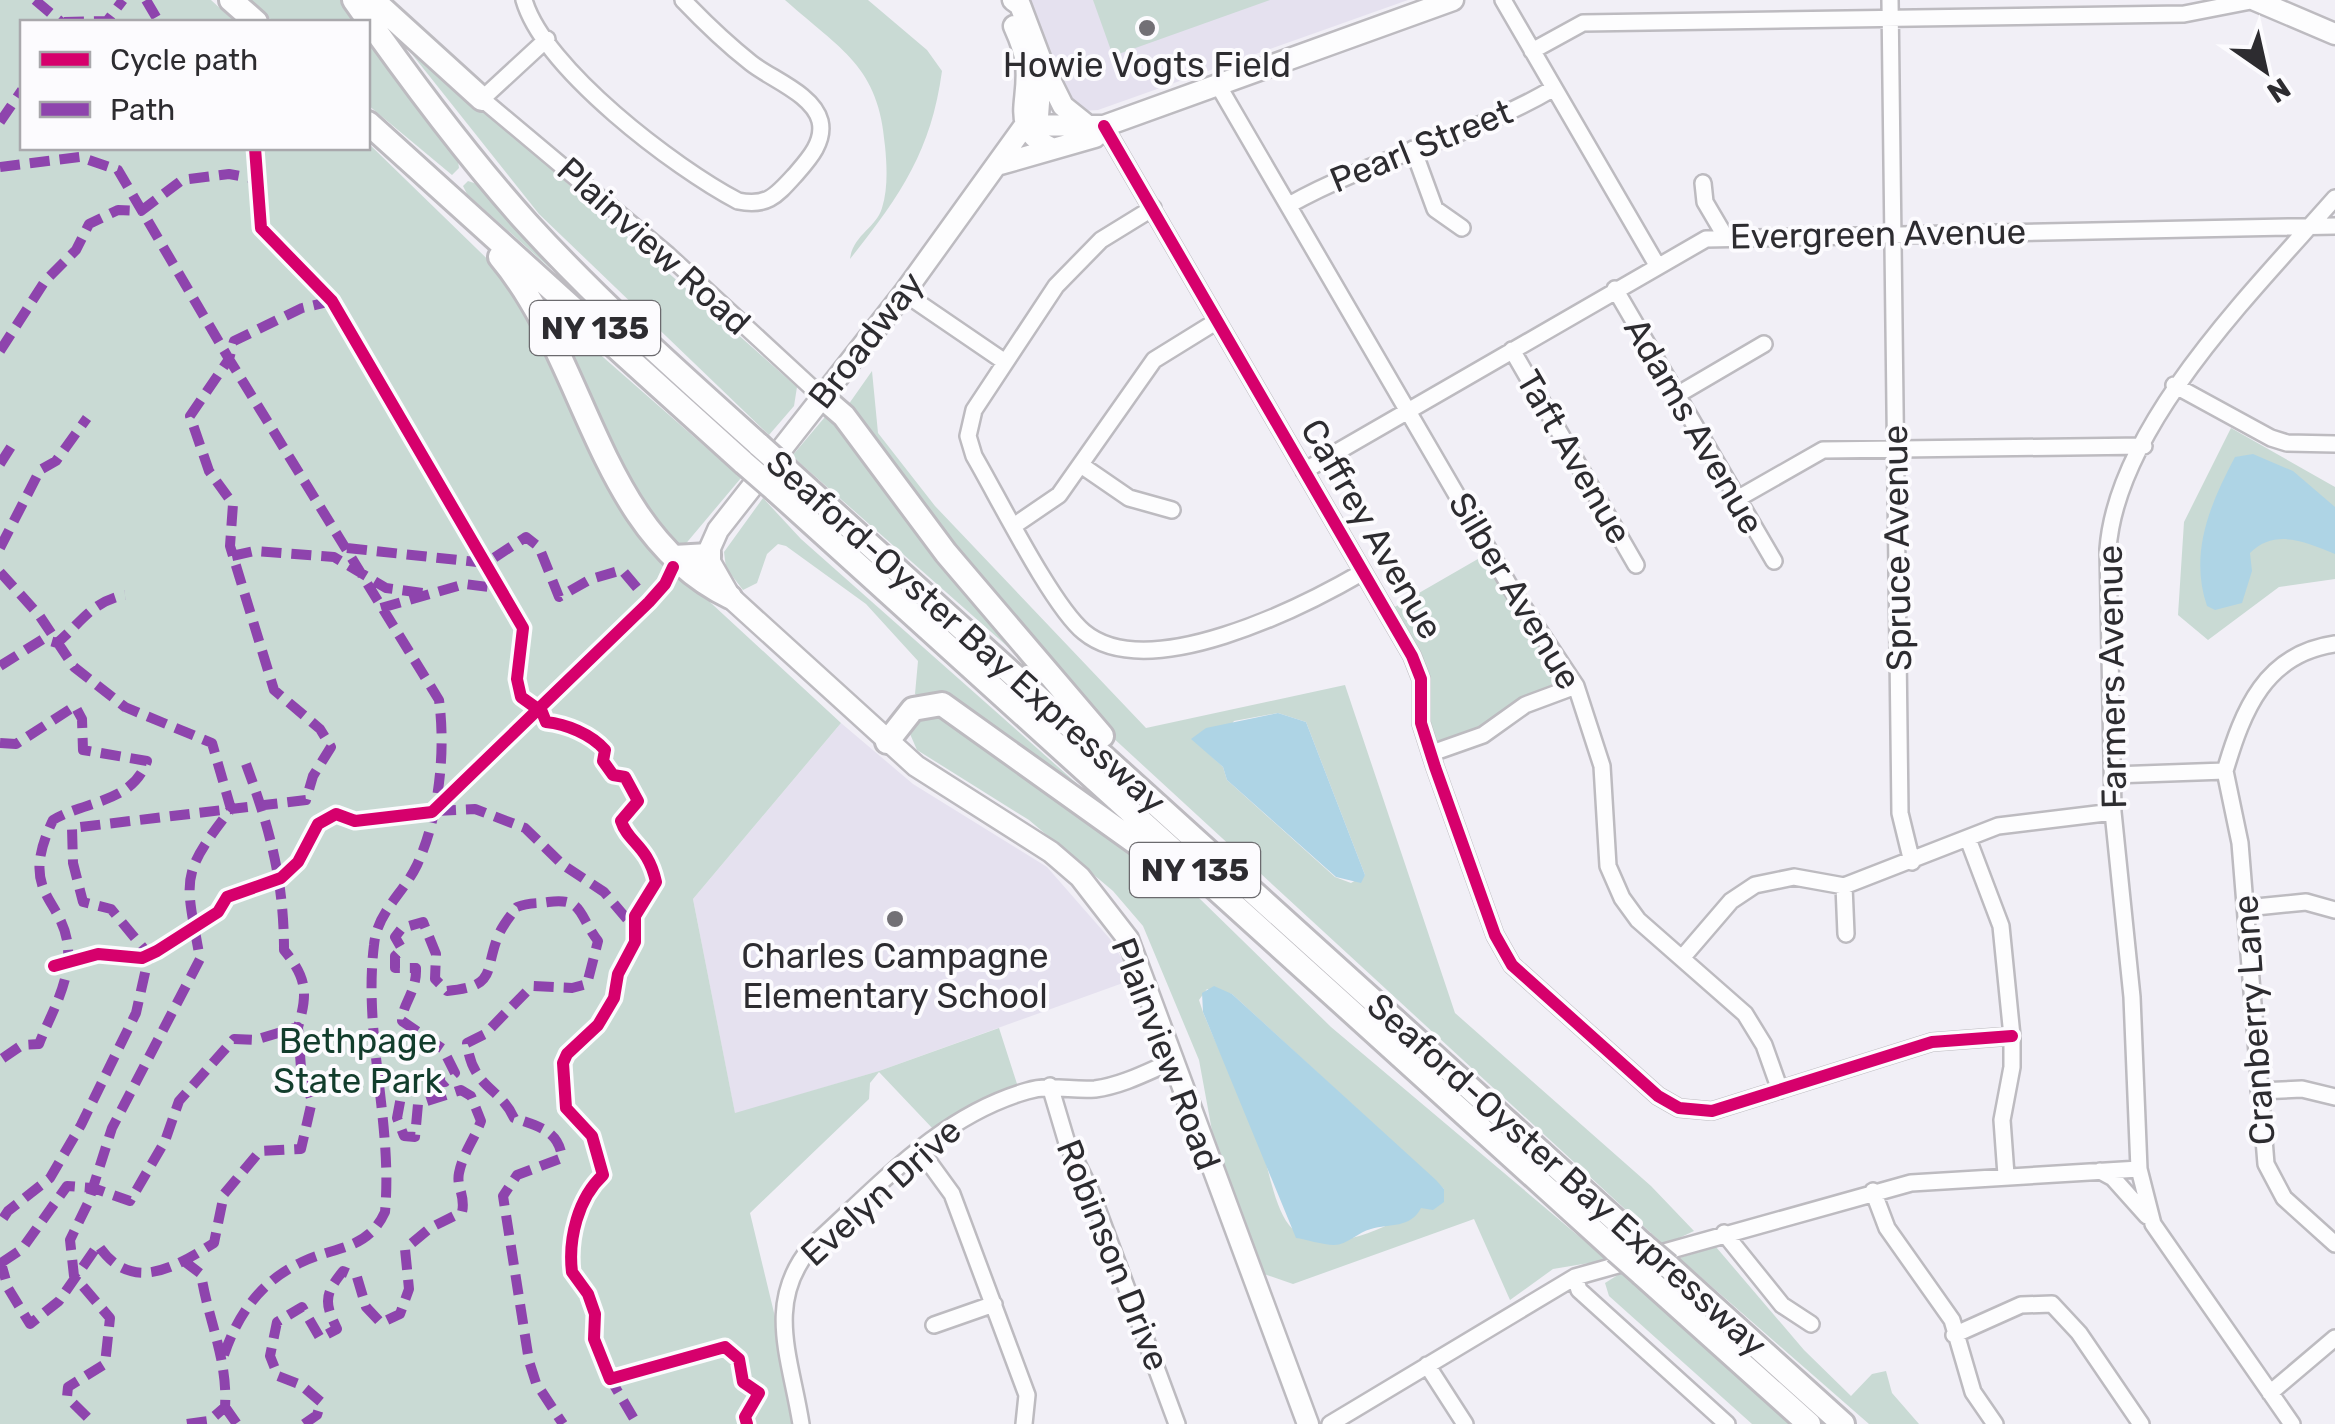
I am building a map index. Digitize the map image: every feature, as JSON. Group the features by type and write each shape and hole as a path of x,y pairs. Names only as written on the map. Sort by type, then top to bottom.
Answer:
{"highway":[{"path":"231,0 254,20"},
{"path":"373,0 482,98"},
{"name":"Seaford-Oyster Bay Expressway","path":"370,22 443,122 529,224 751,454"},
{"name":"Seaford-Oyster Bay Expressway","path":"370,124 1180,825 1843,1424"},
{"path":"446,193 534,301 628,501 697,581 730,597"},
{"path":"822,397 844,416 946,553 1054,683 1180,825"},
{"name":"Seaford-Oyster Bay Expressway","path":"781,480 1280,946 1809,1424"},
{"path":"674,557 709,555"},
{"path":"887,742 913,709 934,703 948,708 1280,946"}],"main road":[{"name":"Broadway","path":"709,555 718,530 904,293 1025,126 1038,116 1042,63 1020,5 1011,0"},
{"name":"Broadway","path":"1011,0 1027,66 1025,126"},
{"path":"1051,148 1032,139 1025,126 1096,126 1453,0"},
{"path":"2256,0 2335,34"},
{"path":"1042,63 1062,106 1096,126"},
{"path":"997,165 1094,137 1096,126"},
{"name":"Plainview Road","path":"709,555 714,576 730,597 887,742 916,766 1051,852 1080,877 1128,938 1175,1060 1208,1164 1308,1424"}],"street":[{"path":"524,0 547,39 603,102 660,152 738,201 754,204 770,200 815,149 820,136 819,118 811,105 749,62 683,0"},
{"path":"1502,0 1656,265"},
{"name":"Spruce Avenue","path":"1890,0 1900,813 1912,862"},
{"path":"1532,51 1584,23 2184,14 2256,0"},
{"path":"482,98 547,39"},
{"name":"Silber Avenue","path":"1218,85 1543,641 1565,664 1576,686 1602,766 1603,834 1613,881 1638,920 1745,1014 1764,1045 1780,1090"},
{"name":"Pearl Street","path":"1288,204 1342,174 1504,117 1554,88"},
{"name":"Plainview Road","path":"482,98 668,255 822,397"},
{"name":"Caffrey Avenue","path":"1096,126 1152,208 1419,671 1421,722 1495,936 1530,986 1679,1108 1712,1111 1932,1042 2012,1036"},
{"path":"1413,149 1435,208 1462,228"},
{"path":"1703,183 1705,202 1724,236"},
{"name":"Farmers Avenue","path":"2153,1224 2139,1169 2132,998 2113,812 2109,530 2174,385 2335,198"},
{"path":"1152,208 1078,260 974,410 968,436 974,456 1075,623 1097,642 1130,651 1158,649 1264,624 1363,572"},
{"name":"Evergreen Avenue","path":"1304,470 1706,239 2335,226"},
{"name":"Adams Avenue","path":"1616,289 1774,561"},
{"path":"904,293 1005,362"},
{"path":"1015,525 1059,494 1154,360 1217,321"},
{"path":"1677,395 1764,344"},
{"name":"Taft Avenue","path":"1512,350 1636,565"},
{"path":"2174,385 2271,438 2287,443 2335,444"},
{"path":"1736,499 1817,451 2144,446"},
{"path":"1081,465 1129,498 1172,510"},
{"path":"2113,775 2225,771 2243,717 2271,672 2298,653 2335,644"},
{"path":"1432,753 1483,735 1526,705 1576,686"},
{"name":"Cranberry Lane","path":"2225,771 2240,843 2262,1146 2273,1182 2300,1216 2335,1244"},
{"path":"1682,958 1731,901 1755,885 1794,877 1844,886 2010,823 2113,812"},
{"path":"1968,840 2001,926 2012,1036 2012,1067 2002,1120 2006,1175"},
{"path":"1844,886 1846,934"},
{"path":"2246,908 2306,902 2335,910"},
{"name":"Evelyn Drive","path":"801,1424 783,1323 790,1276 810,1247 920,1150 969,1114 1028,1090 1050,1086 1100,1088 1175,1060"},
{"name":"Robinson Drive","path":"1050,1086 1067,1143 1091,1192 1177,1424"},
{"path":"2260,1091 2302,1089 2335,1097"},
{"path":"920,1150 952,1194 994,1304 1027,1394 1024,1424"},
{"path":"1330,1424 1574,1277 1910,1182 2139,1169"},
{"path":"2100,1171 2113,1178 2153,1224 2292,1424"},
{"path":"1873,1191 1887,1228 1943,1304 1974,1392 1995,1424"},
{"path":"1724,1233 1782,1305 1810,1324"},
{"path":"1574,1277 1579,1290 1727,1424"},
{"path":"934,1325 994,1304"},
{"path":"1954,1335 2020,1304 2052,1304 2078,1333 2141,1424"},
{"path":"2270,1393 2335,1338"},
{"path":"1427,1364 1465,1424"}],"shaded area":[{"path":"1020,0 1408,0 1098,110 1083,111 1073,106"},
{"name":"Charles Campagne Elementary School","path":"841,723 913,784 1047,867 1110,939 1134,979 879,1071 735,1114 693,899"}],"green space":[{"name":"Bethpage State Park","path":"0,0 211,0 233,20 20,20 20,150 370,150 370,145 512,283 659,555 841,723 693,899 735,1113 879,1071 999,1028 1019,1090 952,1115 934,1130 879,1072 870,1083 869,1099 750,1213 776,1321 793,1424 0,1424"},
{"path":"249,0 340,0 355,20 272,20"},
{"path":"785,0 868,0 927,50 942,71 930,126 911,172 850,259 855,244 879,215 884,201 887,169 881,119 875,96 854,62"},
{"name":"Howie Vogts Field","path":"1093,0 1270,0 1113,56"},
{"path":"388,24 797,387 794,406 769,435 539,214"},
{"path":"370,42 458,161 459,168 452,175 370,107"},
{"path":"468,181 480,185 551,269 467,194 463,186"},
{"path":"555,315 741,478 678,553 639,505 551,316"},
{"path":"872,371 878,433 935,506 1146,728 1345,685 1455,1013 1651,1186 1694,1231 1664,1245 1097,723 846,408","holes":["1278,713 1306,722 1365,875 1351,883 1335,877 1227,780 1223,767 1209,754 1234,721"]},
{"path":"830,411 1032,668 792,456"},
{"path":"2231,428 2335,487 2335,579 2279,587 2208,640 2178,615 2184,522"},
{"path":"763,498 801,539 1118,820 915,694 918,661 866,604 786,546 778,544 767,554 757,583 743,590 726,568 724,552"},
{"path":"1490,552 1576,686 1432,753 1421,679 1386,612"},
{"path":"928,712 946,716 1198,897 1331,1027 1607,1260 1553,1269 1510,1300 1474,1219 1293,1284 1258,1272 1222,1185 1199,1060 1143,926 1113,891 1029,820 917,750 907,727","holes":["1207,989 1232,994 1444,1189 1390,1224 1345,1240 1304,1237 1289,1225 1254,1129 1199,1000"]},
{"path":"1716,1247 1804,1350 1851,1396 1872,1374 1886,1371 1892,1393 1919,1424 1869,1424 1679,1258"},
{"path":"1621,1273 1790,1424 1752,1424 1609,1296 1605,1283"}],"water":[{"path":"2253,454 2293,471 2335,507 2335,554 2291,540 2260,545 2250,553 2252,571 2242,603 2215,610 2207,606 2202,586 2205,529 2235,457"},
{"path":"1278,713 1306,722 1365,875 1361,883 1336,877 1227,780 1223,767 1191,739 1206,728"},
{"path":"1214,986 1232,994 1436,1180 1444,1189 1444,1202 1433,1210 1421,1208 1405,1222 1366,1231 1339,1244 1296,1238 1203,1012 1202,993"}],"marked path":[{"path":"35,0 59,20"},
{"path":"108,20 123,0"},
{"path":"146,0 158,20"},
{"path":"0,122 20,93"},
{"path":"0,167 80,157 118,170 229,359 190,416 209,471 233,504 230,546 274,690 320,729 331,747 313,776 306,800 231,809 194,865 190,879 191,911 200,959 112,1128 88,1203 70,1240 74,1276 110,1318 105,1364 68,1387 67,1397 94,1424"},
{"path":"0,351 45,281 76,250 89,224 118,210 141,211 182,180 229,174 257,179"},
{"path":"224,1355 244,1313 274,1279 302,1262 360,1241 378,1225 385,1212 385,1146 372,1012 374,945 385,913 425,846 439,784 439,700 229,359 234,341 302,308 332,301"},
{"path":"0,548 40,470 56,461 87,418"},
{"path":"0,464 16,439"},
{"path":"347,548 486,563 526,537 539,547 559,597 591,579 622,570 649,602"},
{"path":"232,556 254,551 334,557 386,588 430,594"},
{"path":"0,572 39,615 74,667 125,707 212,743 231,809 72,828 73,863 83,902 111,909 149,955 136,1013 81,1125 50,1178 8,1211 0,1223"},
{"path":"381,608 465,584 504,589"},
{"path":"0,666 43,639 57,643 95,608 125,595"},
{"path":"0,743 16,744 75,706 82,719 83,750 147,761 140,775 120,793 53,820 39,867 47,897 67,940 67,972 39,1044 22,1045 0,1060"},
{"path":"246,764 274,856 284,950 303,986 298,1027"},
{"path":"436,811 475,809 525,828 563,865 604,892 633,926"},
{"path":"304,1424 317,1415 321,1402 301,1385 278,1376 270,1356 277,1322 302,1307 320,1338 337,1329 328,1299 343,1271 357,1277 366,1307 381,1323 400,1314 409,1289 405,1249 430,1228 462,1212 459,1173 481,1121 471,1096 461,1090 418,1104 415,1137 404,1136 397,1118 403,1086 413,1081 445,1082 455,1073 443,1049 402,1021 416,968 395,968 395,956 402,949 395,937 402,928 423,922 436,954 435,979 447,991 464,989 482,981 499,934 517,907 560,901 579,910 598,941 587,984 572,988 532,986 485,1034 467,1043 474,1069 514,1118 546,1130 560,1149 562,1158 517,1175 503,1196 529,1361 536,1383 563,1424"},
{"path":"0,1260 8,1288 30,1324 59,1301 98,1245 124,1269 153,1272 184,1261 214,1243 224,1194 260,1151 301,1149 312,1101 301,1068 298,1027 255,1040 234,1039 179,1101 165,1141 130,1201 93,1188 67,1186 22,1249 1,1263"},
{"path":"184,1261 201,1274 221,1356 225,1407"},
{"path":"608,1375 637,1424"},
{"path":"225,1407 237,1424"},
{"path":"187,1424 209,1421 225,1407"}],"cycle path":[{"path":"1104,126 1412,656 1421,679 1421,723 1435,767 1495,935 1512,965 1658,1096 1679,1108 1712,1111 1932,1042 2012,1036"},
{"path":"255,150 261,228 332,301 523,628 517,679 521,697 542,712 546,722 578,731 599,744 605,750 603,761 613,775 625,777 638,801 621,821 648,860 656,882 635,916 635,942 618,974 614,998 598,1025 567,1054 563,1063 566,1108 592,1136 603,1175 581,1207 572,1246 572,1272 588,1294 595,1314 594,1339 610,1379 725,1347 739,1359 743,1382 759,1393 745,1417 747,1424"},
{"path":"54,966 98,954 142,958 157,951 218,912 227,897 281,878 298,862 318,824 336,814 355,821 432,812 649,602 665,584 673,567"}],"place":[{"name":"Howie Vogts Field","path":"1147,28"},
{"name":"Charles Campagne Elementary School","path":"895,919"}]}
